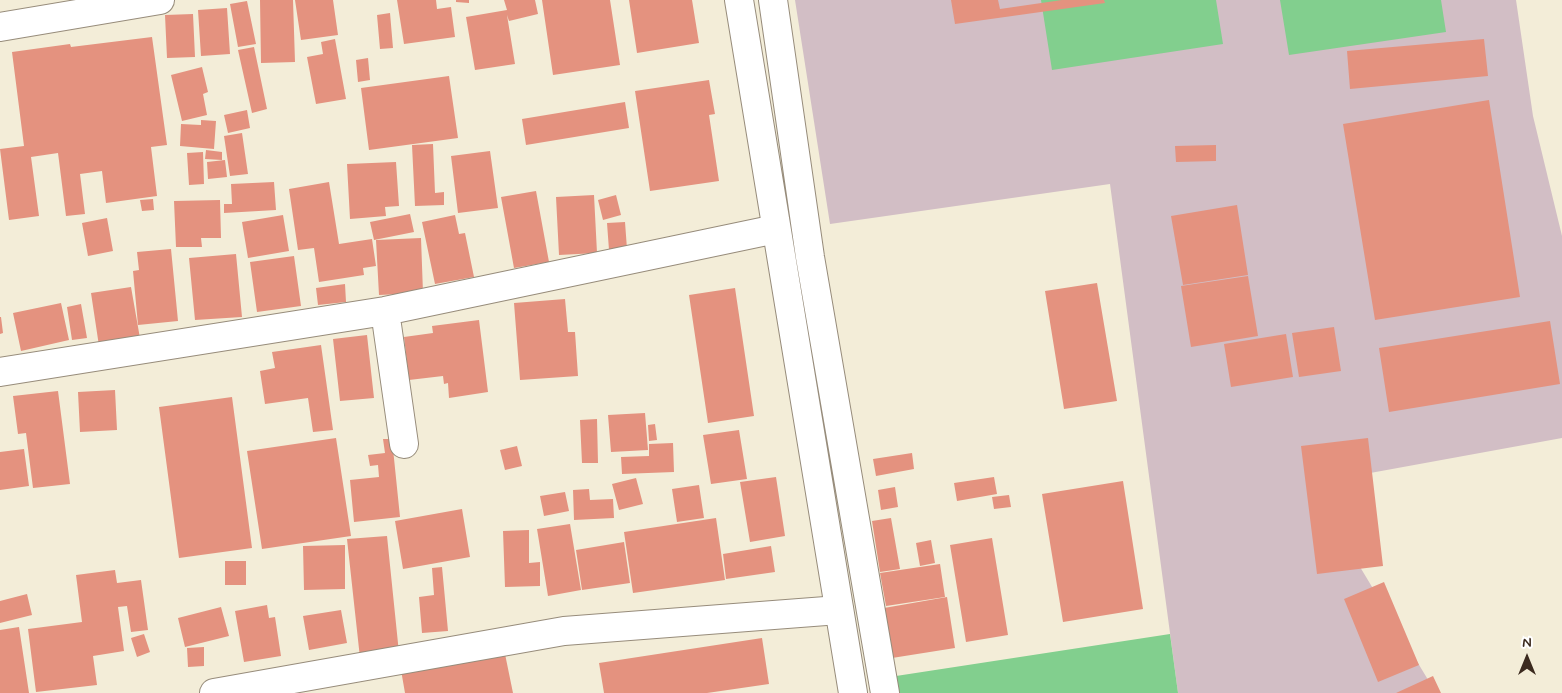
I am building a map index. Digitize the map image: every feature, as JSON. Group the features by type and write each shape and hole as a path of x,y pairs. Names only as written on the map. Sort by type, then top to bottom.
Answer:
{"street":[{"path":"0,27 160,0"},
{"path":"739,0 853,693"},
{"path":"773,0 810,257 885,693"},
{"path":"0,372 384,312 776,229"},
{"path":"384,312 404,444"},
{"path":"214,693 564,631 839,610"}],"shaded area":[{"path":"795,0 1516,0 1533,116 1562,236 1562,438 1310,484 1436,693 1178,693 1110,184 830,224"}],"green space":[{"path":"1041,0 1216,0 1223,44 1052,70"},
{"path":"1280,0 1441,0 1446,32 1289,55"},
{"path":"1170,634 1178,693 885,693 883,678"}],"building":[{"path":"260,0 293,0 295,62 261,63"},
{"path":"295,0 333,0 338,35 301,40"},
{"path":"397,0 436,0 437,9 451,7 455,37 404,44"},
{"path":"456,0 469,0 469,3 456,2"},
{"path":"504,0 535,0 538,14 509,21 507,15 515,64 475,70 466,17 507,10"},
{"path":"542,0 610,0 620,65 553,75"},
{"path":"629,0 692,0 699,43 637,53"},
{"path":"951,0 998,0 1000,9 1062,0 1104,0 1105,3 955,24"},
{"path":"247,1 256,44 238,47 230,4"},
{"path":"227,8 230,54 201,56 198,10"},
{"path":"390,13 393,48 380,49 377,15"},
{"path":"193,14 195,57 167,58 165,15"},
{"path":"152,37 167,145 151,147 157,196 106,203 102,171 80,174 85,214 66,216 58,153 31,157 39,216 9,220 0,149 24,146 12,52 70,44 71,47"},
{"path":"335,39 346,99 316,104 307,57 323,54 321,42"},
{"path":"1484,39 1488,76 1350,89 1347,51"},
{"path":"254,47 267,109 252,113 238,50"},
{"path":"368,58 370,80 358,82 356,60"},
{"path":"202,67 208,92 203,94 207,115 182,121 171,75"},
{"path":"449,76 458,138 369,150 361,88"},
{"path":"709,80 715,114 709,115 719,181 650,191 635,91"},
{"path":"1489,100 1520,297 1375,320 1343,124"},
{"path":"625,102 629,128 526,145 522,119"},
{"path":"247,110 250,128 228,133 224,115"},
{"path":"201,120 216,121 214,149 180,146 181,124 201,125"},
{"path":"242,133 248,174 230,176 224,136"},
{"path":"433,144 435,193 444,192 444,205 415,206 412,145"},
{"path":"1216,145 1216,161 1176,162 1175,146"},
{"path":"206,150 222,152 222,160 205,159"},
{"path":"490,151 498,208 458,213 451,156"},
{"path":"203,152 204,184 189,185 187,153"},
{"path":"225,160 227,177 208,179 207,162"},
{"path":"396,162 399,206 385,207 386,216 350,219 347,164"},
{"path":"274,182 276,210 224,213 224,204 232,204 231,184"},
{"path":"329,182 339,244 372,239 376,266 363,268 364,275 319,282 314,248 298,250 289,189"},
{"path":"536,191 549,262 514,268 501,197"},
{"path":"594,195 597,253 559,255 556,197"},
{"path":"616,195 621,215 603,220 598,200"},
{"path":"153,199 154,210 142,211 140,200"},
{"path":"220,200 221,238 201,238 202,247 176,247 174,201"},
{"path":"1237,205 1248,275 1183,285 1171,216"},
{"path":"410,214 414,232 374,240 370,222"},
{"path":"283,215 289,251 248,258 242,222"},
{"path":"455,215 459,234 465,233 474,277 435,284 422,222"},
{"path":"107,218 113,251 88,256 82,223"},
{"path":"625,222 627,249 609,250 607,223"},
{"path":"421,238 423,293 379,295 376,240"},
{"path":"171,249 178,321 138,325 133,271 139,270 137,252"},
{"path":"236,254 242,317 195,320 189,258"},
{"path":"294,256 301,306 257,312 250,262"},
{"path":"1248,276 1258,336 1191,347 1181,286"},
{"path":"1097,283 1117,401 1064,409 1045,291"},
{"path":"345,284 346,302 318,305 316,288"},
{"path":"131,287 141,344 99,346 91,293"},
{"path":"735,288 754,416 708,423 689,295"},
{"path":"565,299 568,332 575,332 578,376 520,380 514,303"},
{"path":"61,303 69,340 21,351 13,313"},
{"path":"81,304 87,338 72,340 67,307"},
{"path":"0,317 3,333 0,334"},
{"path":"479,320 488,392 449,398 448,383 444,384 443,376 409,380 404,337 433,333 432,326"},
{"path":"1550,321 1560,384 1389,412 1379,348"},
{"path":"1334,327 1341,371 1299,377 1292,333"},
{"path":"1286,334 1293,377 1231,387 1224,344"},
{"path":"367,335 374,398 340,401 333,339"},
{"path":"321,345 333,430 313,432 308,398 265,404 260,371 275,368 272,352"},
{"path":"115,390 117,430 80,432 78,392"},
{"path":"58,391 70,484 33,488 26,433 18,434 13,396"},
{"path":"232,397 252,548 179,558 159,407"},
{"path":"645,413 648,450 611,452 608,415"},
{"path":"597,419 598,463 582,463 580,420"},
{"path":"655,424 657,440 649,441 648,425"},
{"path":"739,430 747,479 711,484 703,435"},
{"path":"336,438 351,536 262,549 247,451"},
{"path":"1368,438 1383,566 1317,574 1301,446"},
{"path":"383,439 392,439 400,517 354,522 350,480 379,477 378,465 370,466 368,455 385,453"},
{"path":"673,443 674,472 622,474 621,457 649,456 649,444"},
{"path":"517,446 522,466 505,470 500,450"},
{"path":"24,449 29,486 0,490 0,452"},
{"path":"912,453 914,469 876,476 873,459"},
{"path":"776,477 785,536 750,542 740,482"},
{"path":"994,477 997,494 957,501 954,483"},
{"path":"636,478 643,504 619,510 612,484"},
{"path":"1123,481 1143,609 1063,622 1042,494"},
{"path":"699,485 704,518 677,522 672,489"},
{"path":"895,487 898,507 881,510 878,490"},
{"path":"589,489 590,500 613,499 614,518 574,520 573,490"},
{"path":"565,492 569,511 544,516 540,496"},
{"path":"1009,495 1011,507 994,509 992,497"},
{"path":"462,509 470,557 403,569 395,521"},
{"path":"716,518 725,580 633,593 624,532"},
{"path":"891,518 900,569 880,572 872,521"},
{"path":"570,524 581,590 548,596 537,529"},
{"path":"529,530 529,563 540,562 540,586 505,587 503,531"},
{"path":"387,536 399,653 360,658 347,539"},
{"path":"992,538 1008,635 966,642 950,545"},
{"path":"931,540 935,563 920,566 916,543"},
{"path":"624,542 630,583 582,590 576,550"},
{"path":"345,545 345,589 304,590 303,546"},
{"path":"771,546 775,572 726,579 723,554"},
{"path":"225,561 246,561 246,585 225,585"},
{"path":"940,564 945,597 886,606 880,573"},
{"path":"442,567 448,631 422,633 419,597 434,595 432,568"},
{"path":"115,570 117,583 141,580 148,630 131,632 127,606 118,607 124,651 93,656 97,685 36,692 28,629 82,622 76,575"},
{"path":"1384,582 1419,665 1378,682 1344,599"},
{"path":"27,594 32,615 0,623 0,601"},
{"path":"947,597 955,648 892,658 884,608"},
{"path":"267,605 269,618 275,617 281,656 244,662 235,611"},
{"path":"221,607 229,636 185,647 178,618"},
{"path":"341,610 347,643 309,650 303,616"},
{"path":"19,627 29,693 0,693 0,630"},
{"path":"144,634 150,652 137,657 131,638"},
{"path":"762,638 769,684 707,693 604,693 599,663"},
{"path":"204,647 204,666 188,667 187,648"},
{"path":"505,654 513,693 405,693 401,670"},
{"path":"1433,676 1441,693 1396,693"}]}
